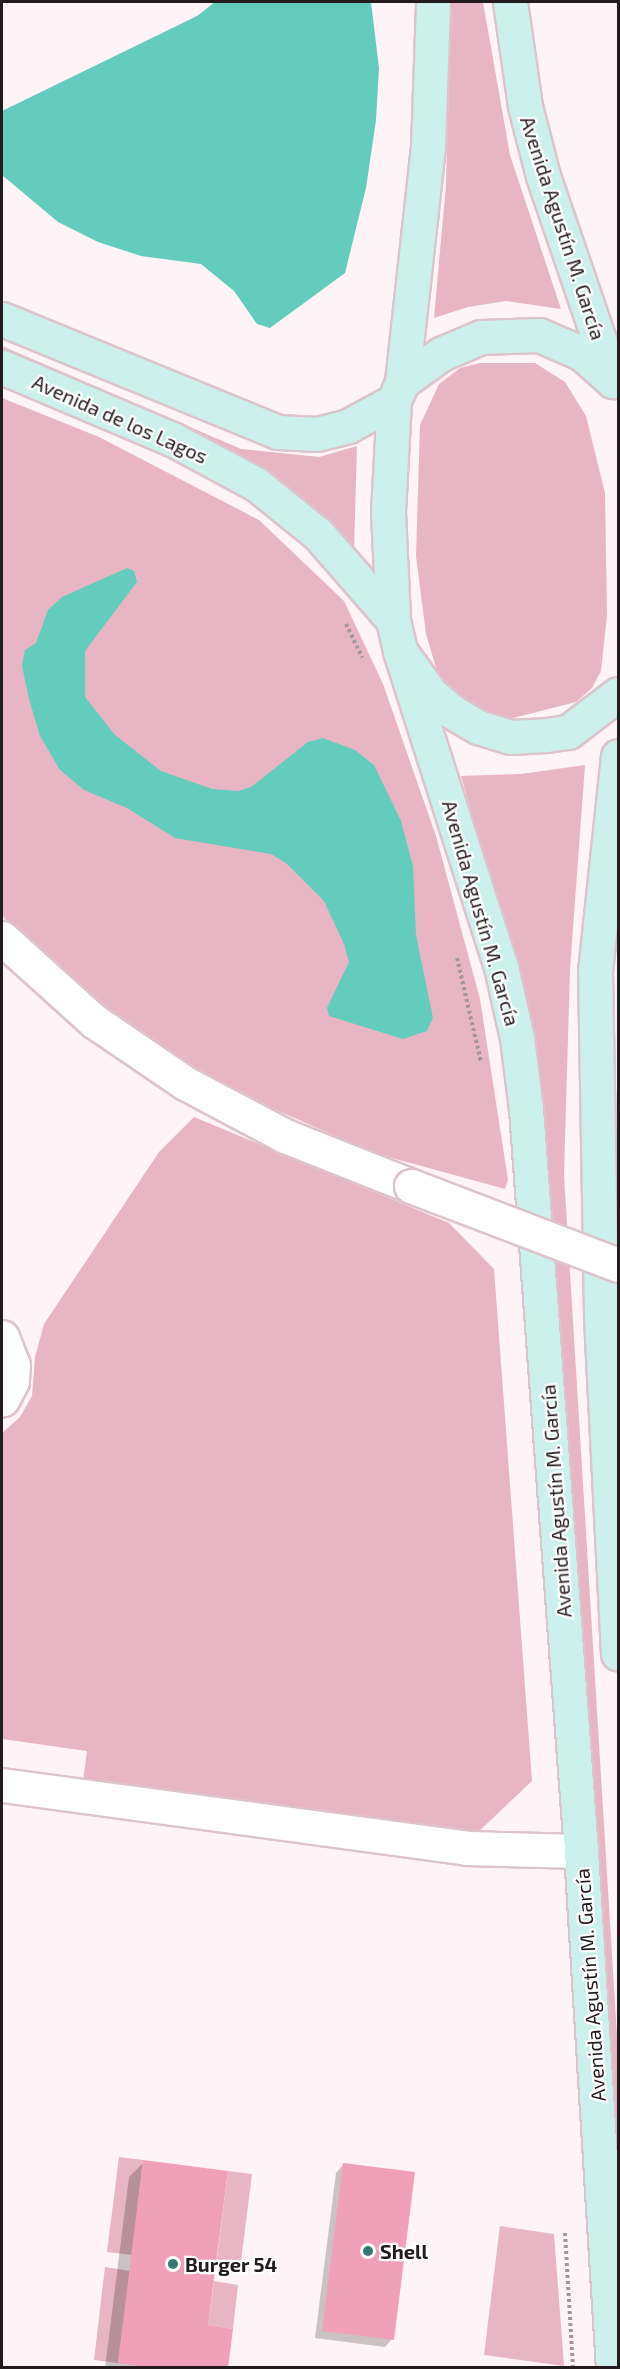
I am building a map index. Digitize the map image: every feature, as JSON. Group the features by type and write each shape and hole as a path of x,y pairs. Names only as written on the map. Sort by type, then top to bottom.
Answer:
{"main road":[{"path":"396,636 388,512 398,392 428,147 433,2"},
{"name":"Avenida Agustín M. García","path":"510,2 525,106 543,176 616,388"},
{"path":"2,319 278,432 317,434 348,426 398,392 441,354 481,337 509,333 539,335 581,353 616,388"},
{"name":"Avenida de los Lagos","path":"2,367 172,439 256,484 318,534 396,636 431,694 451,711 478,728 510,737 568,732 618,694"},
{"name":"Avenida Agustín M. García","path":"396,636 471,866 517,1038 532,1170 581,1851 613,2367"},
{"path":"618,756 595,992 601,1318 618,1654"}],"street":[{"path":"2,938 94,1021 185,1083 285,1136 618,1265"},
{"path":"2,1337 13,1365 12,1381 2,1400"},
{"path":"2,1785 466,1848 581,1851"}],"path":[{"path":"343,618 366,666"},
{"path":"455,947 483,1072"},
{"path":"565,2229 573,2367"}],"shaded area":[{"path":"215,2 371,2 379,68 376,120 366,188 345,273 270,328 257,324 234,291 201,264 141,256 98,242 58,222 2,175 2,111 197,16"},
{"path":"451,2 483,2 510,155 561,309 506,301 468,307 434,318 446,185"},
{"path":"2,346 241,449 319,457 357,446 354,551 2,357"},
{"path":"480,363 535,363 565,382 586,416 605,493 607,615 601,671 592,688 576,702 501,721 451,695 439,678 426,634 416,556 420,425 439,384 460,368"},
{"path":"2,398 99,437 259,520 344,601 383,684 436,836 480,999 508,1180 505,1189 374,1153 251,1099 165,1052 91,998 20,938 2,915"},
{"path":"127,568 134,571 137,582 85,651 85,697 115,735 161,771 212,789 238,791 251,787 308,742 323,738 355,750 374,765 401,821 413,866 416,935 433,1018 427,1031 403,1039 329,1016 327,1008 349,962 344,944 324,901 286,863 271,854 175,838 127,808 84,790 60,770 40,736 29,699 22,666 25,650 36,643 48,610 62,597"},
{"path":"585,765 570,969 564,1175 618,2052 618,2303 547,1175 524,998 461,776 521,774"},
{"path":"194,1117 449,1223 494,1269 532,1781 474,1836 83,1781 87,1751 2,1739 2,1433 20,1417 32,1396 35,1357 44,1324 159,1152"},
{"path":"119,2157 143,2160 132,2255 107,2252"},
{"path":"228,2171 252,2174 240,2269 216,2266"},
{"path":"500,2226 554,2234 564,2366 484,2355"},
{"path":"105,2267 130,2271 118,2363 94,2360"},
{"path":"214,2281 238,2285 233,2329 208,2325"}],"building":[{"name":"Burger 54","path":"143,2160 228,2171 208,2325 233,2329 228,2368 155,2368 118,2363"},
{"name":"Shell","path":"343,2163 415,2172 394,2340 322,2331"}],"place":[{"name":"Shell","path":"368,2251"},
{"name":"Burger 54","path":"173,2264"}]}
